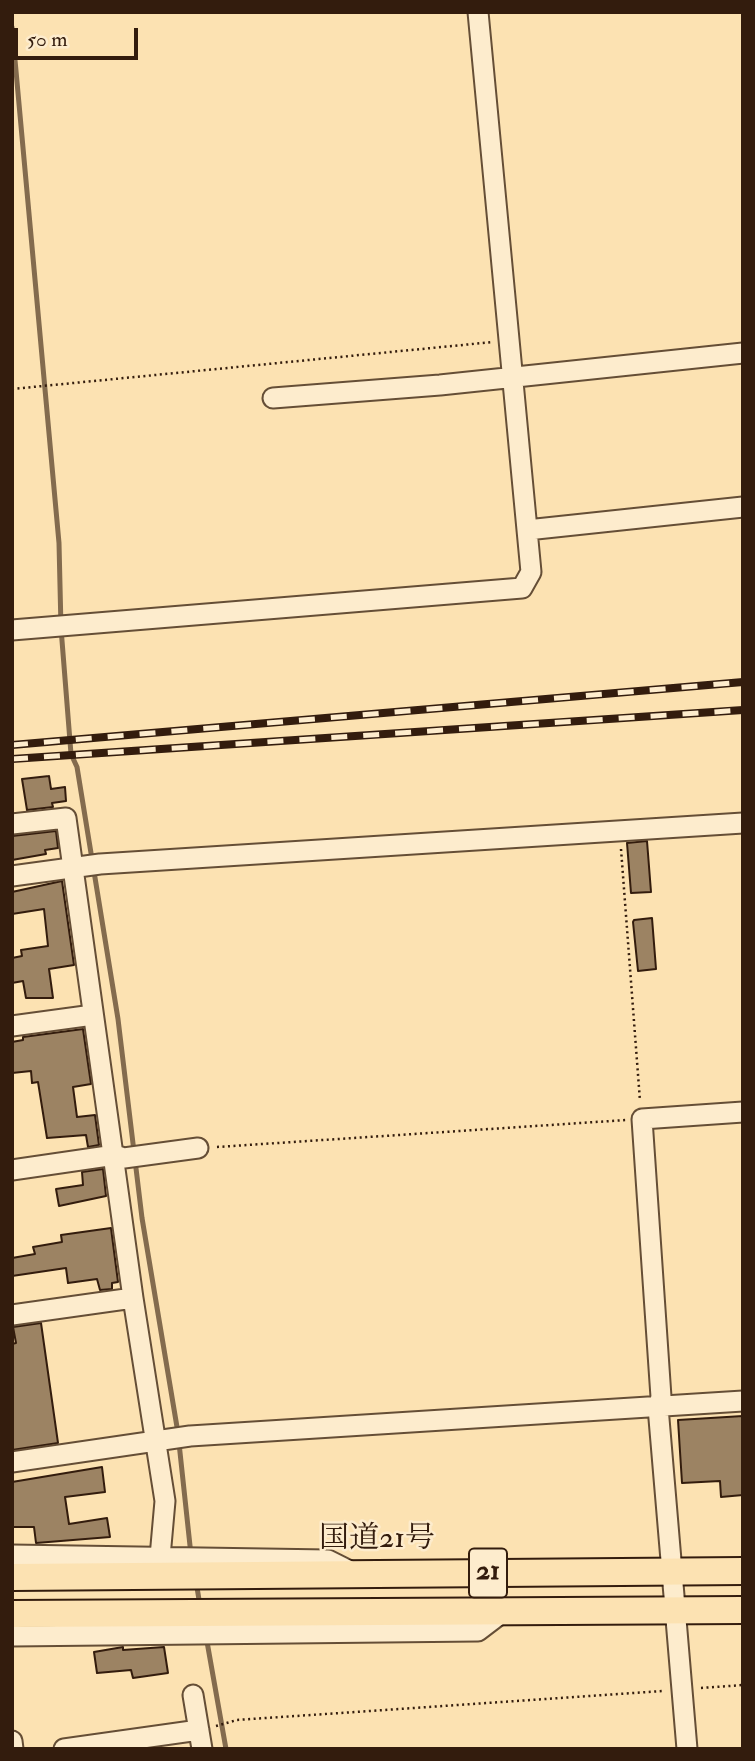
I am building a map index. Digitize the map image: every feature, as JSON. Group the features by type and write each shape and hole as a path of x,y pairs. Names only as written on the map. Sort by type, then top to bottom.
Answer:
{"highway":[{"name":"国道21号","path":"12,1577 743,1571"},
{"name":"21","path":"12,1614 190,1624 238,1613 743,1610"}],"street":[{"path":"12,630 522,588 531,572 478,12"},
{"path":"273,398 743,353"},
{"path":"527,530 743,507"},
{"path":"12,824 66,818 84,867 93,1015 127,1157 133,1298 172,1439 160,1556"},
{"path":"12,876 84,867 743,823"},
{"path":"12,1026 93,1015"},
{"path":"687,1749 659,1407 661,1397 642,1119 743,1112"},
{"path":"12,1170 198,1149"},
{"path":"12,1315 133,1298"},
{"path":"12,1462 172,1439 743,1401"},
{"path":"12,1555 328,1560 356,1574"},
{"path":"12,1636 190,1624 217,1634 478,1631 503,1612"},
{"path":"64,1749 201,1739 193,1695"},
{"path":"12,1741 13,1749"}],"path":[{"path":"12,388 508,341"},
{"path":"198,1149 642,1119 620,832"},
{"path":"201,1739 237,1720 743,1685"}],"building":[{"path":"49,776 51,789 65,787 66,801 52,803 53,807 27,810 22,779"},
{"path":"56,831 58,848 45,850 46,854 12,860 12,836"},
{"path":"647,841 651,892 631,893 627,843"},
{"path":"62,881 74,965 49,969 53,998 26,998 23,981 12,983 12,958 22,956 21,950 48,946 44,909 12,914 12,892"},
{"path":"652,918 656,969 638,971 633,922"},
{"path":"83,1029 91,1084 73,1087 77,1117 95,1115 99,1145 88,1147 86,1135 47,1138 38,1082 32,1083 31,1071 12,1073 12,1042 23,1040 23,1037"},
{"path":"103,1169 106,1196 59,1206 56,1189 83,1185 82,1172"},
{"path":"111,1228 118,1282 112,1283 112,1289 100,1290 97,1279 68,1283 66,1268 12,1276 12,1258 35,1254 33,1247 62,1242 61,1235"},
{"path":"41,1323 58,1443 12,1450 12,1344 16,1343 13,1327"},
{"path":"743,1416 743,1495 721,1497 720,1481 682,1483 678,1420"},
{"path":"102,1467 105,1492 65,1497 69,1524 107,1518 110,1537 36,1543 34,1527 12,1527 12,1482"},
{"path":"123,1647 123,1650 164,1647 168,1673 133,1678 131,1670 97,1673 94,1652"}],"waterway":[{"path":"12,27 59,543 61,628 71,754 77,767 118,1019 142,1218 178,1433"},
{"path":"179,1443 191,1555"},
{"path":"196,1581 200,1606"},
{"path":"206,1636 226,1749"}],"railway":[{"path":"12,745 743,682"},
{"path":"12,759 743,710"}]}
